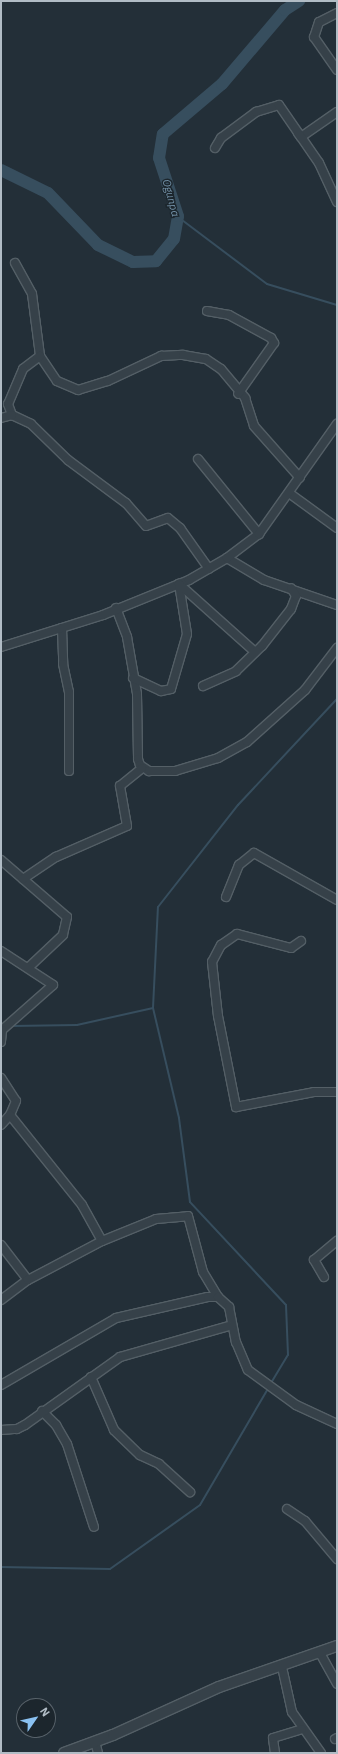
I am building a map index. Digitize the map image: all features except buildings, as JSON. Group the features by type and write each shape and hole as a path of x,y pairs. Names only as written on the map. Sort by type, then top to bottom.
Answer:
{"street":[{"path":"337,13 319,22 314,36 337,70"},
{"path":"279,106 301,137 337,112"},
{"path":"215,148 221,138 256,112 279,106"},
{"path":"279,106 319,163 337,202"},
{"path":"15,263 32,294 40,356 57,381 78,390 108,381 161,356 199,358 221,369 238,394 245,398 254,426 300,478"},
{"path":"207,311 229,316 271,338 274,343 238,394"},
{"path":"12,415 8,404 23,369 40,356"},
{"path":"1,418 12,415 31,424 56,450 126,504 146,526 168,518 180,528 209,568"},
{"path":"1,647 62,628 179,584 227,558 259,534 337,424"},
{"path":"198,459 259,534"},
{"path":"289,492 337,528"},
{"path":"227,558 264,580 337,605"},
{"path":"179,584 255,652"},
{"path":"133,678 161,691 171,689 187,634 179,584"},
{"path":"203,686 236,671 255,652 290,609 296,596 291,588"},
{"path":"116,608 127,637 137,694 138,759 142,768 149,772 175,771 218,758 247,742 305,690 337,648"},
{"path":"62,628 63,664 70,692 69,771"},
{"path":"23,879 56,857 127,826 120,786 142,768"},
{"path":"226,897 239,865 254,852 337,900"},
{"path":"1,860 67,917 64,935 29,967"},
{"path":"301,941 291,948 237,934 221,945 212,962 218,1016 236,1107 314,1092 337,1092"},
{"path":"1,951 29,967 53,985 2,1030 1,1042"},
{"path":"1,1125 10,1116 16,1101 2,1082"},
{"path":"10,1116 82,1205 102,1241"},
{"path":"1,1300 28,1280 102,1241 156,1219 188,1216 203,1272 218,1297 229,1307 232,1325 248,1370 296,1405 337,1424"},
{"path":"324,1277 314,1260 337,1241"},
{"path":"1,1245 28,1280"},
{"path":"1,1385 116,1318 208,1296 218,1297"},
{"path":"1,1430 17,1429 120,1357 232,1325"},
{"path":"91,1377 114,1430 140,1455 159,1464 190,1492"},
{"path":"42,1411 56,1425 67,1444 94,1527"},
{"path":"287,1509 306,1520 337,1559"},
{"path":"64,1753 95,1742 219,1687 282,1667 337,1646"},
{"path":"320,1653 337,1684"},
{"path":"282,1667 292,1712 302,1729 321,1753"},
{"path":"275,1753 273,1738 302,1729"},
{"path":"95,1742 98,1753"}],"waterway":[{"name":"Ogunpa","path":"1,170 48,193 98,245 133,262 156,261 174,239 178,216 159,158 163,134 222,84 285,10 299,1"},
{"path":"178,217 267,284 337,305"},
{"path":"271,1383 288,1355 286,1305 190,1202 179,1118 153,1008 158,907 238,805 337,699"},
{"path":"12,1026 77,1025 153,1008"},
{"path":"1,1567 110,1569 200,1505 269,1387"}]}
